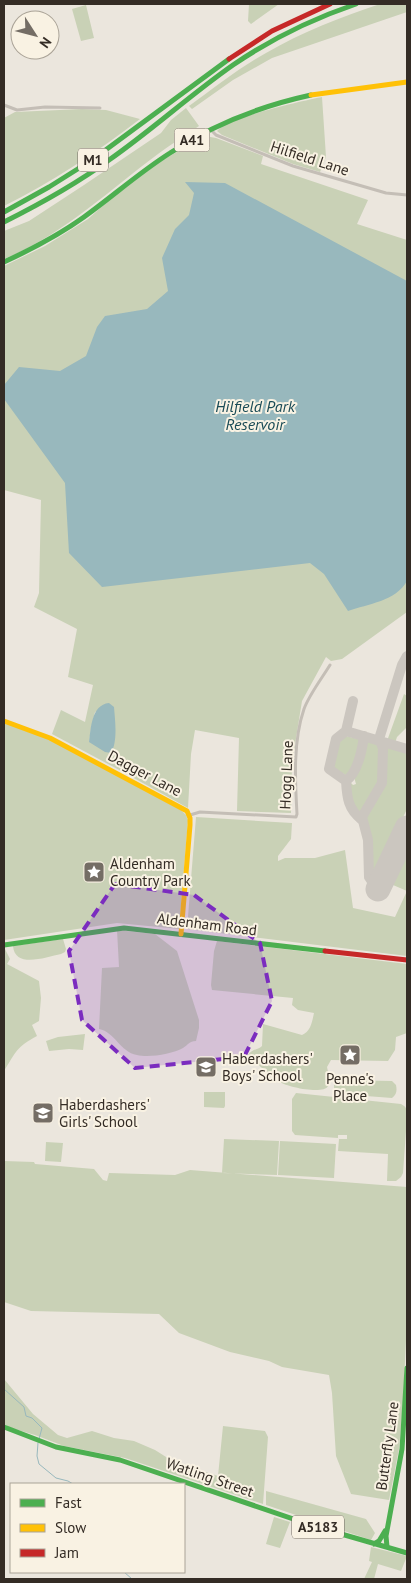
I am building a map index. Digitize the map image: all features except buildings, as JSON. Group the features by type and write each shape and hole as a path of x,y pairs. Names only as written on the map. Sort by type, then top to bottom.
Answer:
{"main road":[{"name":"M1","path":"4,212 54,185 103,153 244,47 294,19 330,4"},
{"name":"M1","path":"4,222 58,192 108,160 218,75 257,49 315,19 356,4"},
{"name":"A41","path":"4,262 61,231 92,211 160,158 212,130 251,113 320,93 407,82"},
{"name":"Dagger Lane","path":"4,721 68,746 185,809 190,815 181,934"},
{"name":"Aldenham Road","path":"4,945 118,928 407,960"},
{"name":"Butterfly Lane","path":"374,1544 384,1543 402,1449 407,1368"},
{"name":"Watling Street","path":"4,1427 48,1445 68,1451 120,1460 317,1527 374,1544 384,1543 407,1553"}],"street":[{"path":"4,105 17,110 45,107 100,108"},
{"name":"Hilfield Lane","path":"212,130 216,135 293,166 386,193 407,195"},
{"name":"Hogg Lane","path":"190,815 200,812 296,817 295,774 298,737 304,708 330,665"}],"highlighted area":[{"path":"115,884 194,895 260,943 272,1001 244,1057 135,1068 82,1020 69,951"}],"green space":[{"path":"249,4 279,4 251,24 248,21"},
{"path":"380,4 407,4 407,12 272,58 233,80 192,109 189,106 246,65 280,45 351,14"},
{"path":"86,5 94,38 81,41 72,9"},
{"path":"322,97 326,157 320,172 293,164 222,135 217,131 236,120 250,115"},
{"path":"186,108 199,126 163,150 46,238 4,259 4,231 29,221 161,133 171,120"},
{"path":"82,109 106,110 140,119 74,166 4,206 4,118 15,112"},
{"path":"205,136 216,138 263,156 261,164 368,200 357,224 407,240 407,612 342,659 331,661 326,657 302,701 292,763 291,813 237,811 239,738 195,730 191,754 188,808 52,734 61,710 85,722 93,685 68,677 77,629 34,607 39,593 41,500 4,490 4,266 45,246 88,219 116,194 161,161","holes":["114,707 114,743 89,742 95,712"]},
{"path":"404,694 407,696 407,727 397,737 395,743 387,741"},
{"name":"Aldenham Country Park","path":"4,722 42,736 64,747 181,810 186,815 188,820 179,929 117,923 4,940"},
{"path":"346,736 362,740 355,765 347,776 333,767 338,743"},
{"path":"365,741 378,744 381,747 380,785 362,815 359,815 352,807 349,781 353,785 356,784 354,777 364,753"},
{"path":"384,746 407,751 407,809 375,875 371,876 370,837 365,818 384,783"},
{"path":"196,817 292,823 291,839 278,856 278,861 285,858 315,858 345,850 353,908 395,917 407,891 407,956 187,929"},
{"path":"407,847 407,891 390,882"},
{"path":"117,930 155,934 177,951 199,1020 196,1041 190,1042 183,1048 173,1052 154,1056 142,1056 126,1050 109,1034 99,1029 102,968 119,967"},
{"path":"63,939 65,952 40,959 32,960 19,957 15,953 13,946"},
{"path":"217,941 407,964 407,1033 396,1037 395,1050 388,1061 331,1060 327,1067 329,1084 325,1089 313,1090 284,1084 248,1055 262,1046 263,1024 302,1035 309,1029 314,1013 298,1010 292,1005 293,998 212,990 214,951"},
{"path":"4,947 10,959 7,964 39,981 41,998 39,1021 32,1025 37,1036 20,1047 4,1071"},
{"path":"85,1034 83,1050 49,1051 46,1041 58,1037"},
{"path":"338,1080 392,1081 396,1085 396,1092 392,1098 340,1094 334,1090 334,1085"},
{"path":"204,1092 225,1092 224,1108 204,1107"},
{"path":"296,1093 401,1104 404,1106 407,1111 407,1117 403,1173 401,1177 396,1181 387,1181 388,1154 338,1151 339,1139 347,1139 347,1135 338,1135 338,1138 295,1135 292,1131 292,1099"},
{"path":"224,1139 279,1141 277,1175 222,1173"},
{"path":"280,1141 336,1144 334,1178 278,1175"},
{"path":"46,1142 63,1143 61,1162 45,1161"},
{"path":"4,1161 34,1162 35,1164 94,1169 103,1180 107,1181 109,1173 175,1175 190,1170 407,1187 407,1320 403,1402 399,1449 389,1500 351,1494 336,1456 329,1375 282,1367 269,1361 230,1352 179,1333 159,1314 31,1311 4,1302"},
{"path":"4,1379 33,1414 58,1435 67,1438 92,1431 114,1438 134,1441 155,1450 174,1462 218,1476 223,1426 265,1431 268,1437 263,1504 125,1458 64,1446 11,1428 4,1424"},
{"path":"266,1491 366,1519 375,1533 371,1540 266,1505"},
{"path":"274,1517 290,1522 280,1548 266,1544"},
{"path":"371,1547 407,1556 401,1571 378,1564 374,1579 364,1579 372,1562 369,1561"}],"water":[{"name":"Hilfield Park Reservoir","path":"185,182 225,183 407,281 407,581 402,588 389,597 348,611 324,574 310,563 102,587 69,553 65,483 4,399 4,385 19,367 60,371 86,356 97,327 105,316 147,309 168,291 162,258 175,229 189,215 194,193"},
{"path":"109,703 114,707 115,724 115,743 111,753 105,752 89,742 91,724 95,713 103,705"}],"waterway":[{"path":"4,1389 24,1407 26,1416 32,1418 42,1428 39,1439"},
{"path":"38,1443 37,1456 39,1464 56,1478 71,1483"},
{"path":"125,1573 132,1579"}],"taxiway":[{"path":"383,879 377,882 369,877 368,840 362,817 382,783 383,748 379,739 402,665 407,656"},
{"path":"353,701 346,731 336,739 329,769 346,781 349,803 357,816 362,820"},
{"path":"346,731 407,749"},
{"path":"346,781 354,772 361,754 364,736"}],"runway":[{"path":"378,889 407,828"}],"traffic: fast":[{"path":"4,222 58,193 96,169 217,76 247,56 292,30 356,4"},
{"path":"4,212 92,160 229,59"},
{"path":"4,262 65,230 159,160 186,143 220,125 255,111 311,95"},
{"path":"4,945 124,928 325,951"},
{"path":"387,1547 386,1536 402,1449 407,1368"},
{"path":"4,1427 56,1447 120,1460 317,1527 407,1553"},
{"path":"374,1544 379,1541 385,1531"}],"traffic: slow":[{"path":"311,95 407,82"},
{"path":"4,721 50,738 187,811 190,825 181,934"}],"traffic: jam":[{"path":"229,59 272,31 330,4"},
{"path":"325,951 407,960"}],"place":[{"name":"Aldenham Country Park","path":"94,872"},
{"name":"Penne's Place","path":"350,1055"},
{"name":"Haberdashers' Boys' School","path":"206,1067"},
{"name":"Haberdashers' Girls' School","path":"43,1113"}]}
